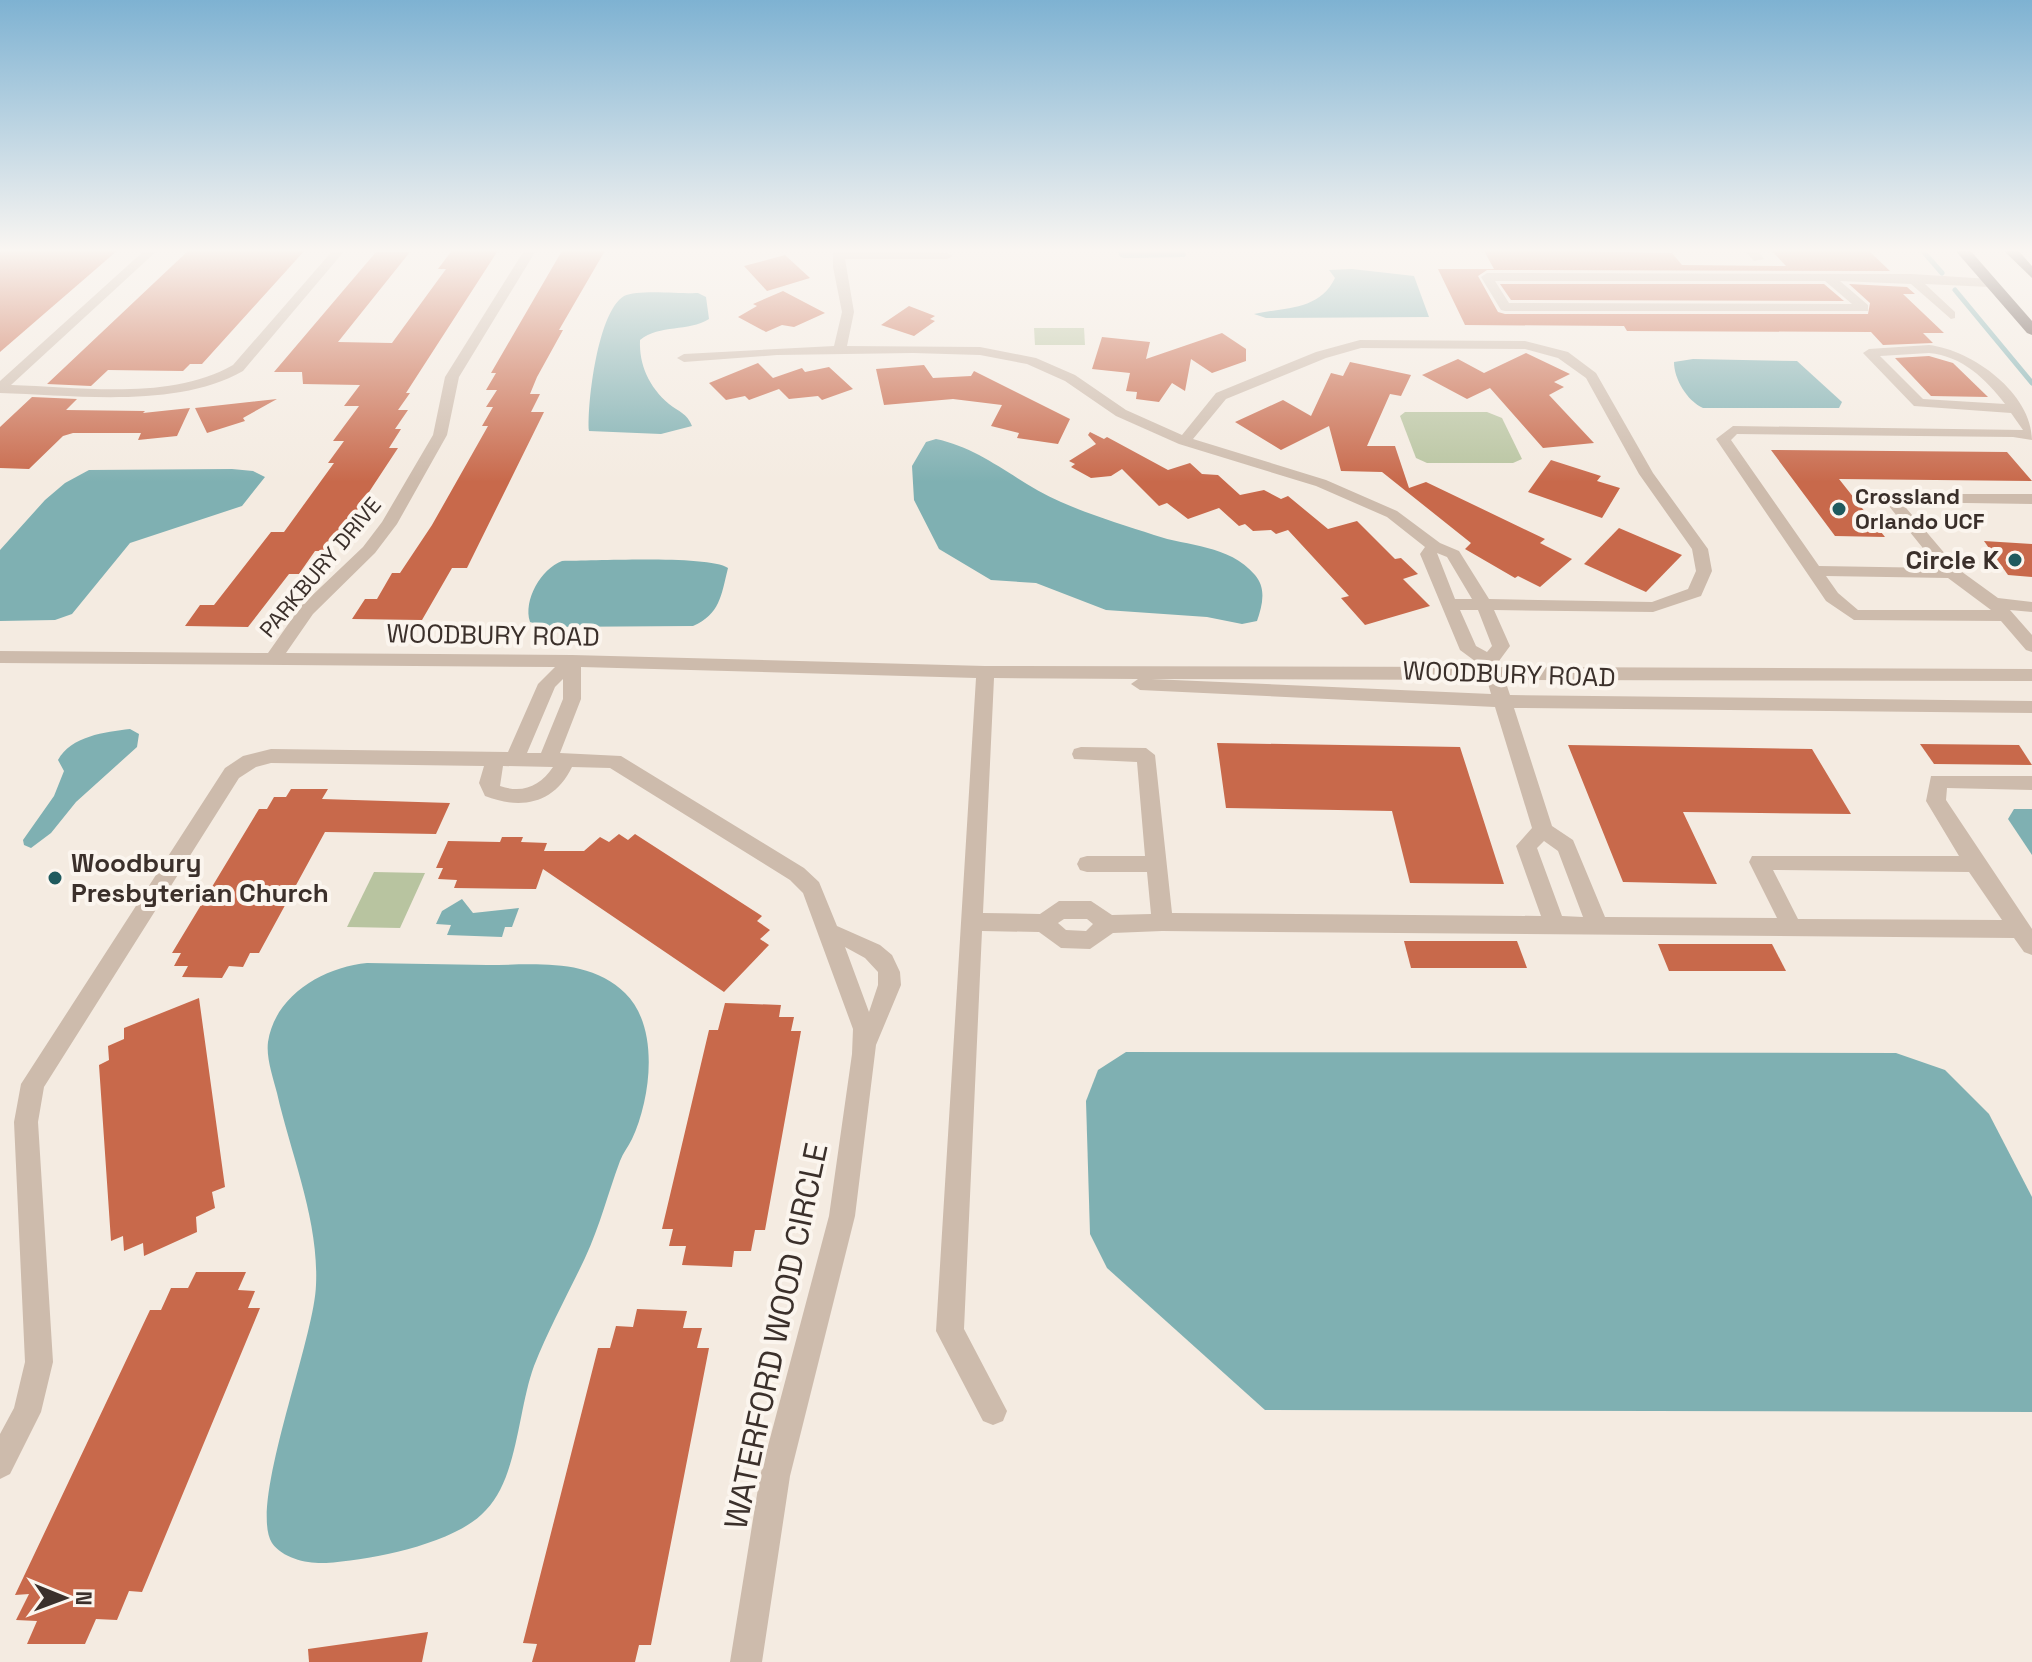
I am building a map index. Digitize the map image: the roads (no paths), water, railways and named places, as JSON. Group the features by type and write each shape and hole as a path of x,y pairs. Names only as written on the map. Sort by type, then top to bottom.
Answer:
{"street":[{"path":"0,389 68,327"},
{"path":"0,389 188,388 219,381 238,368 274,327"},
{"name":"PARKBURY DRIVE","path":"273,659 307,610 369,550 389,524 440,435 452,377 483,327"},
{"path":"840,350 845,327"},
{"path":"1184,441 1221,396 1321,355 1360,344 1514,343 1572,359 1591,376 1646,474 1700,549 1705,563 1702,580 1695,592 1653,607 1452,604"},
{"path":"684,358 840,350 980,351 1021,357 1070,378 1121,413 1184,441 1369,501 1434,546 1453,554 1484,605 1501,646 1492,666"},
{"path":"2016,409 1919,403 1869,353 1938,350 1984,369 2016,409 2032,434"},
{"path":"2007,616 1854,615 1832,597 1723,439 1733,430 2032,434"},
{"path":"2032,499 1889,497 1952,573 1994,603 2032,646"},
{"path":"1434,546 1428,554 1452,604 1469,650 1492,666 1543,830 1566,846 1597,924"},
{"path":"1815,571 1952,573"},
{"path":"1994,603 2032,607"},
{"name":"WOODBURY ROAD","path":"0,657 572,661 985,672 1492,666 2032,675"},
{"path":"572,661 572,699 557,760 561,774 548,789 524,797 492,791 489,783 506,759 547,684 572,661"},
{"path":"985,672 950,1331 993,1411"},
{"name":"WOODBURY ROAD","path":"985,672 1260,693 1503,700 2032,707"},
{"path":"1081,754 1146,755 1162,922"},
{"name":"WATERFORD WOOD CIRCLE","path":"0,1464 27,1412 39,1362 26,1122 33,1084 232,773 250,761 271,756 602,760 625,765 797,874 812,888 861,1017 865,1042 842,1216 775,1476 746,1662"},
{"path":"2026,938 1936,801 1938,781 2032,783"},
{"path":"1543,830 1526,846 1554,923"},
{"path":"1792,928 1759,862 1975,864"},
{"path":"1087,864 1157,864"},
{"path":"970,922 1044,923 1059,910 1091,910 1108,924"},
{"path":"1044,923 1061,939 1090,940 1108,924 1162,922 1554,923 1792,928 2026,938"},
{"path":"829,932 865,944 888,966 891,984 886,1002 865,1042"}],"water":[{"path":"605,327 689,327 656,332 640,340 643,367 651,383 669,404 685,415 692,426 661,434 589,431 590,400"},
{"path":"1693,359 1797,361 1842,402 1839,408 1703,408 1687,395 1675,369 1674,362"},
{"path":"936,439 970,450 1072,507 1154,535 1233,557 1259,580 1262,604 1257,621 1242,624 1207,617 1106,610 1036,583 991,580 939,549 914,500 912,466 926,442"},
{"path":"89,470 253,471 265,477 242,506 130,543 72,614 55,620 0,621 0,550 45,500 65,483"},
{"path":"675,560 698,561 728,568 714,610 693,626 547,627 530,622 529,604 536,586 547,571 562,561"},
{"path":"130,729 139,734 137,747 76,802 51,833 31,848 24,845 23,840 54,796 64,771 58,760 64,752 80,740"},
{"path":"2014,809 2032,809 2032,855 2008,819"},
{"path":"462,899 473,913 519,908 512,927 505,927 502,937 447,935 451,925 436,924 442,911"},
{"path":"367,963 545,965 580,969 599,975 625,993 636,1007 644,1024 649,1063 639,1122 620,1161 590,1246 534,1366 511,1461 497,1496 472,1522 434,1541 366,1558 312,1563 289,1557 277,1548 272,1543 267,1523 268,1495 275,1460 313,1311 316,1285 309,1212 270,1068 268,1042 280,1010 304,986 334,970"},
{"path":"1126,1052 1896,1053 1945,1070 1989,1114 2032,1197 2032,1412 1265,1410 1107,1268 1090,1234 1086,1101 1098,1070"}],"waterway":[{"path":"1985,327 2032,383"}],"place":[{"name":"Crossland Orlando UCF","path":"1839,509"},
{"name":"Circle K","path":"2015,560"},
{"name":"Woodbury Presbyterian Church","path":"55,878"}]}
